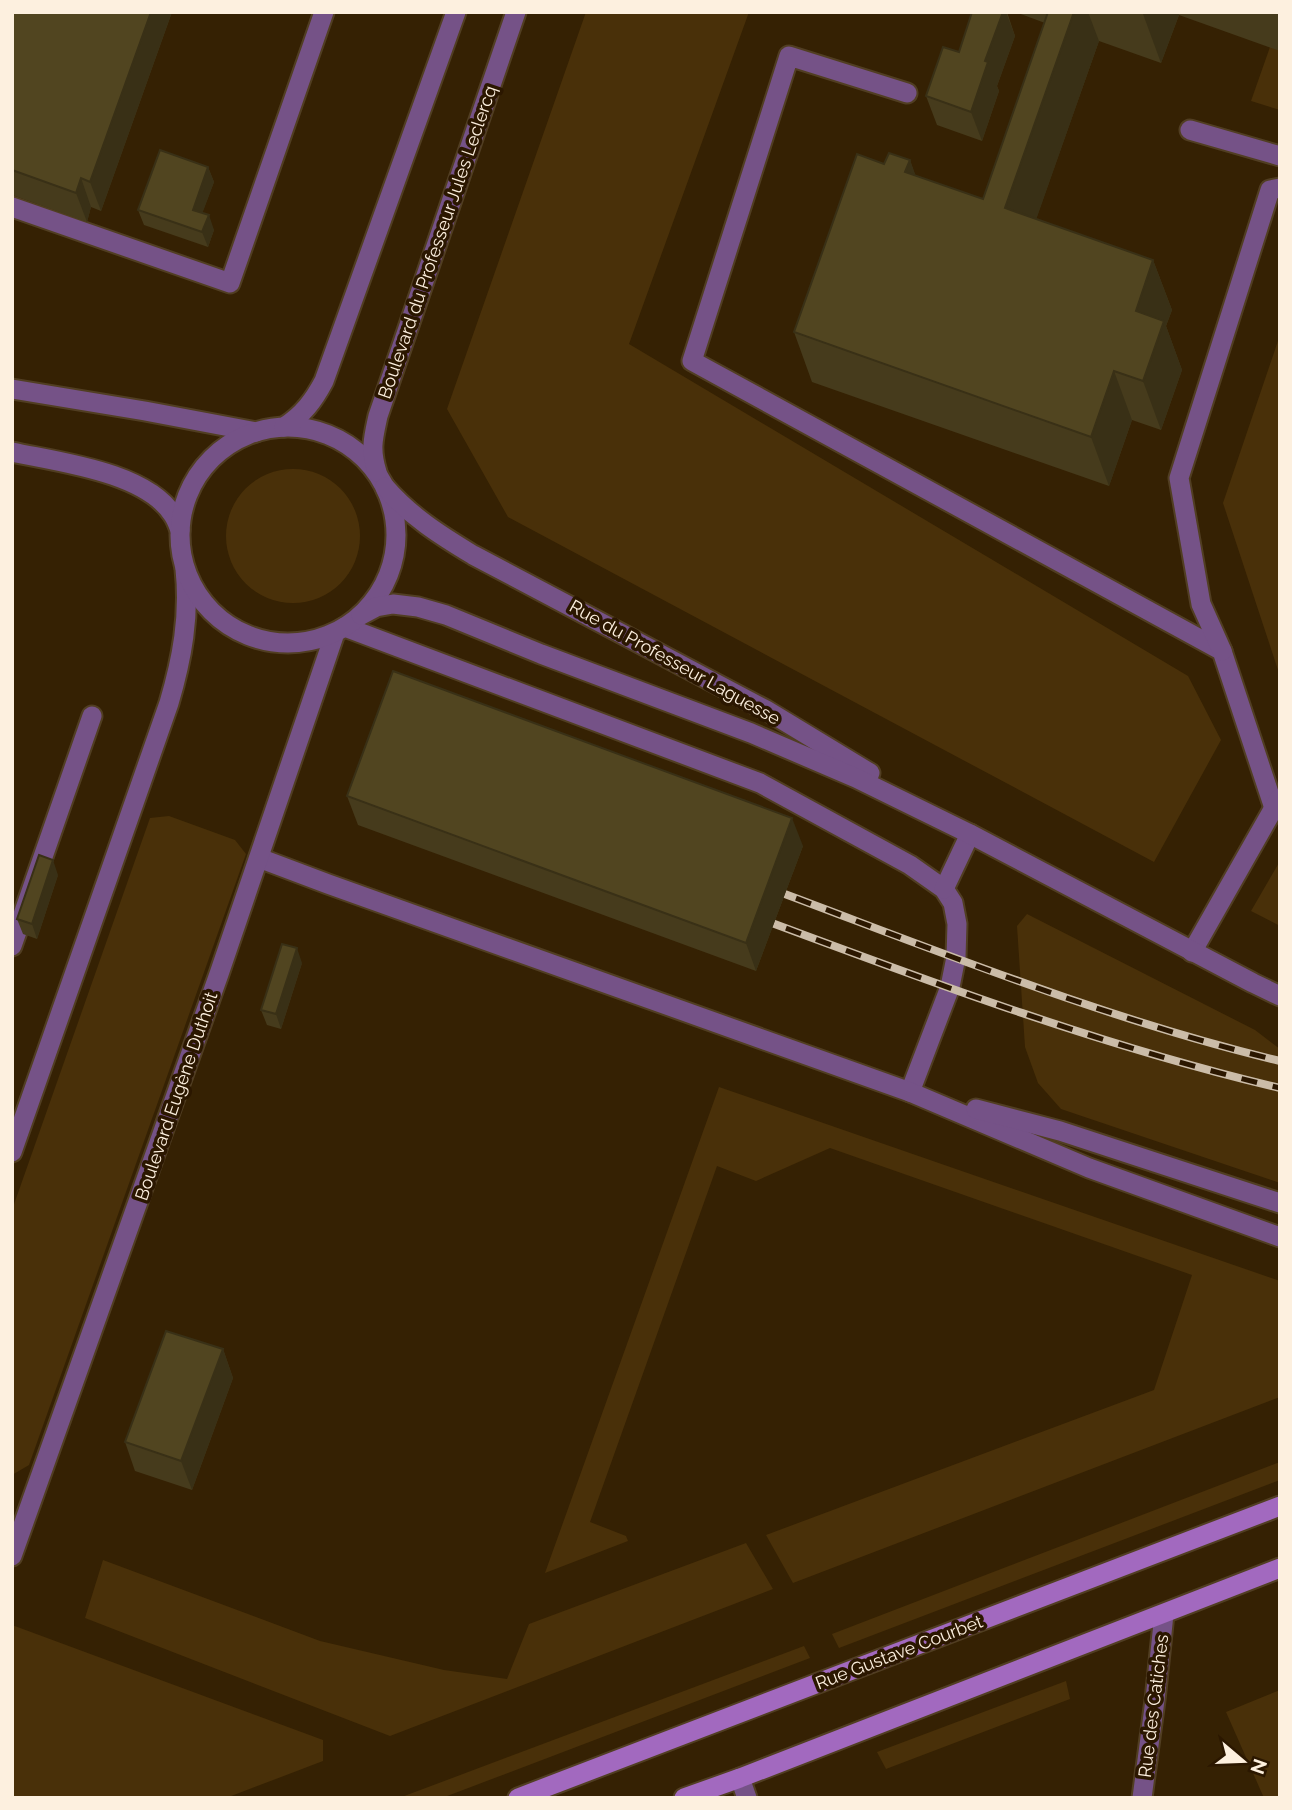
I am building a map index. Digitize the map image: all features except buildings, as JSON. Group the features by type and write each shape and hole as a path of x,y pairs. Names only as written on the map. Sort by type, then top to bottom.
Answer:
{"main road":[{"name":"Rue Gustave Courbet","path":"518,1798 1280,1506"},
{"path":"684,1798 1280,1568"}],"street":[{"path":"12,207 230,283 324,12"},
{"path":"285,426 295,420 310,404 324,381 456,12"},
{"name":"Boulevard du Professeur Jules Leclercq","path":"381,480 372,456 378,416 516,12"},
{"path":"907,93 789,56 692,361 1222,651"},
{"path":"1190,130 1280,156"},
{"path":"1192,951 1277,803 1222,651 1200,604 1179,478 1270,190 1280,188"},
{"path":"12,389 256,432"},
{"path":"12,1152 180,667 187,616 185,569 180,543 181,515 198,475 229,443 256,432 285,426 316,430 357,451 381,480 391,501 395,517 396,547 381,591 361,615 340,630 321,638 280,643 252,638 227,625 206,606 197,595 185,569"},
{"path":"12,452 92,469 133,483 164,503 173,514 180,530"},
{"name":"Rue du Professeur Laguesse","path":"381,480 401,505 415,517 473,555 766,710 970,834"},
{"name":"Rue du Professeur Laguesse","path":"361,615 376,607 393,604 418,607 446,615 751,733 856,778 970,834 1280,998"},
{"path":"340,630 760,783 910,865 944,888 953,903 957,924 956,957 950,987 910,1092"},
{"name":"Boulevard Eugène Duthoit","path":"12,1556 340,630"},
{"path":"12,946 92,716"},
{"path":"944,888 970,834"},
{"path":"260,858 910,1092 1089,1168 1280,1237"},
{"path":"910,1092 1060,1131 1280,1203"},
{"name":"Rue des Catiches","path":"1142,1798 1164,1614"},
{"path":"740,1778 747,1798"}],"shaded area":[{"path":"586,12 749,12 629,344 1188,676 1221,740 1154,862 508,517 447,409"},
{"path":"1270,47 1280,50 1280,110 1251,101"},
{"path":"1280,335 1280,676 1223,503"},
{"path":"293,469 319,474 340,489 355,510 360,536 355,562 340,583 319,598 293,603 267,598 246,583 231,562 226,536 231,510 246,489 267,474"},
{"path":"169,816 235,840 246,854 29,1465 12,1475 12,1210 150,818"},
{"path":"1280,861 1280,926 1251,911"},
{"path":"1027,914 1255,1030 1280,1049 1280,1183 1061,1109 1038,1083 1025,1047 1017,926"},
{"path":"719,1087 1280,1281 1280,1397 793,1583 766,1535 1154,1390 1192,1275 830,1148 756,1181 717,1166 590,1522 626,1536 628,1541 545,1573"},
{"path":"1280,1462 1280,1480 839,1648 832,1634"},
{"path":"746,1543 773,1589 390,1736 85,1618 103,1560 320,1641 444,1670 507,1679 529,1624"},
{"path":"12,1625 323,1740 323,1761 226,1798 12,1798"},
{"path":"804,1646 810,1658 442,1798 399,1798"},
{"path":"1066,1681 1070,1699 886,1769 877,1752"},
{"path":"1280,1690 1280,1798 1264,1798 1226,1712"}],"railway":[{"path":"766,887 1085,1004 1149,1025 1280,1061"},
{"path":"756,917 1015,1011 1147,1053 1280,1088"}]}
